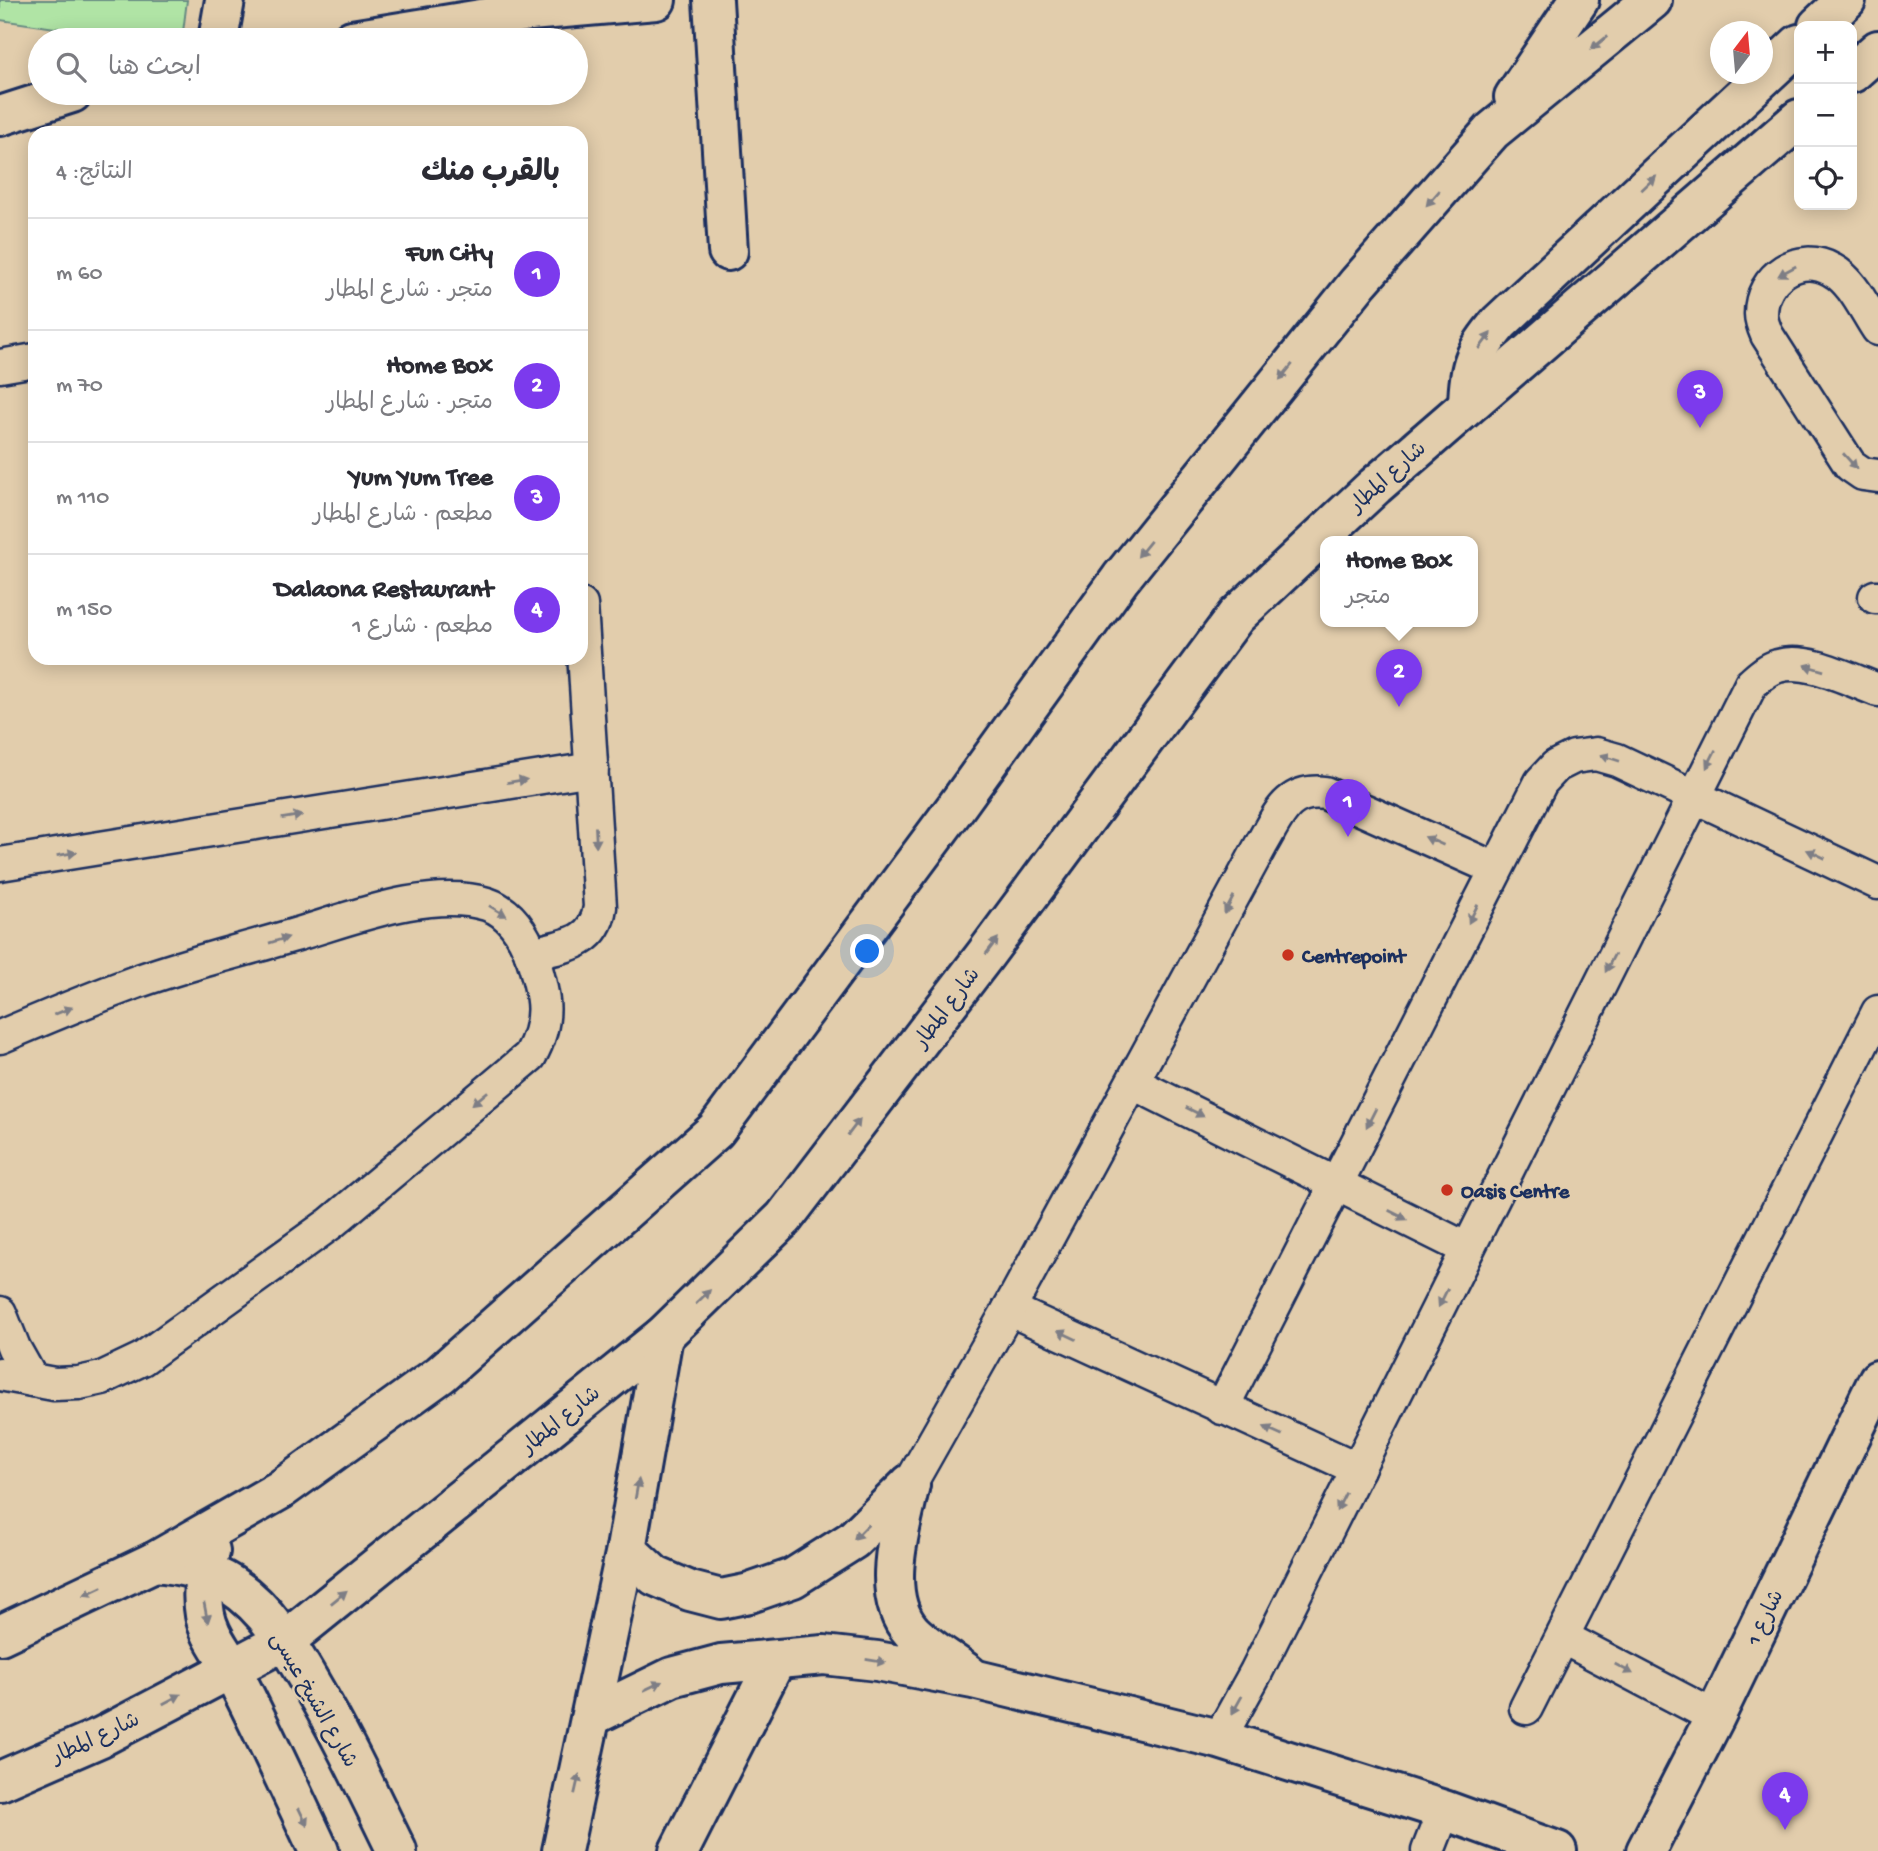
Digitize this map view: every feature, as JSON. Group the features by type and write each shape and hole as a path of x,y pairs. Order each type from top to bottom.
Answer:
{"main road":[{"path":"220,28 225,0"},
{"path":"413,28 530,5 656,0"},
{"path":"713,0 729,251"},
{"path":"0,1635 154,1562 280,1490 441,1374 716,1129 1121,578 1358,282 1492,131 1578,0"},
{"path":"1492,131 1652,0"},
{"path":"1823,21 1846,0"},
{"path":"1468,405 1469,380 1474,358 1485,339 1500,322 1794,49"},
{"path":"1857,69 1878,50"},
{"path":"1857,93 1878,85"},
{"path":"0,116 34,105"},
{"name":"شارع المطار","path":"1322,536 1375,486 1794,123"},
{"name":"شارع المطار","path":"0,1781 101,1737 286,1640 663,1336 784,1218 985,956 1236,616 1320,537"},
{"path":"562,1851 626,1549 663,1336"},
{"name":"شارع 1","path":"1646,1851 1874,1407"},
{"path":"626,1549 655,1576 690,1591 720,1599 750,1593 793,1578 853,1541 910,1484"},
{"path":"910,1484 893,1579 900,1611 911,1631 973,1678"},
{"path":"223,1524 211,1547 204,1571 202,1592 211,1636 232,1668 319,1851"},
{"name":"شارع الشيخ عيسى","path":"154,1562 180,1564 204,1571 231,1585 254,1604 286,1640 337,1727 397,1851"},
{"path":"592,1716 672,1677 720,1664 824,1655 877,1661 973,1678 1219,1739 1444,1810 1558,1851"},
{"path":"679,1851 776,1660"}],"lane":[{"path":"1878,329 1847,282 1834,270 1817,264 1799,264 1782,271 1770,283 1762,300 1761,317 1766,335 1850,465 1863,474 1878,476"},
{"path":"0,366 28,361"},
{"path":"531,954 584,938 598,919 600,907 585,665"},
{"path":"1219,1739 1256,1672 1358,1469 1742,698 1751,684 1777,666 1808,665 1878,690"},
{"path":"1222,1408 1338,1185 1541,782 1556,766 1574,757 1596,754 1617,760 1878,883"},
{"path":"0,864 592,769"},
{"path":"910,1484 1009,1309 1261,845 1291,799 1303,793 1325,793 1496,869"},
{"path":"0,1037 130,984 402,904 458,899 487,904 504,912 517,928 531,954 541,984 544,1021 530,1056 331,1223 142,1359 102,1378 79,1382 54,1384 0,1374"},
{"path":"1527,1708 1878,1012"},
{"path":"1133,1083 1467,1249"},
{"path":"1009,1309 1358,1469"},
{"path":"0,1313 14,1348 32,1380"},
{"path":"1563,1638 1715,1717"},
{"path":"1428,1851 1444,1810"}],"green space":[{"path":"0,0 187,0 184,28 55,28 0,20"}],"place":[{"name":"Yum Yum Tree","path":"1700,428"},
{"name":"Home Box","path":"1399,707"},
{"name":"Fun City","path":"1348,837"},
{"name":"Centrepoint","path":"1288,955"},
{"name":"Oasis Centre","path":"1447,1190"},
{"name":"Dalaona Restaurant","path":"1785,1830"}]}
